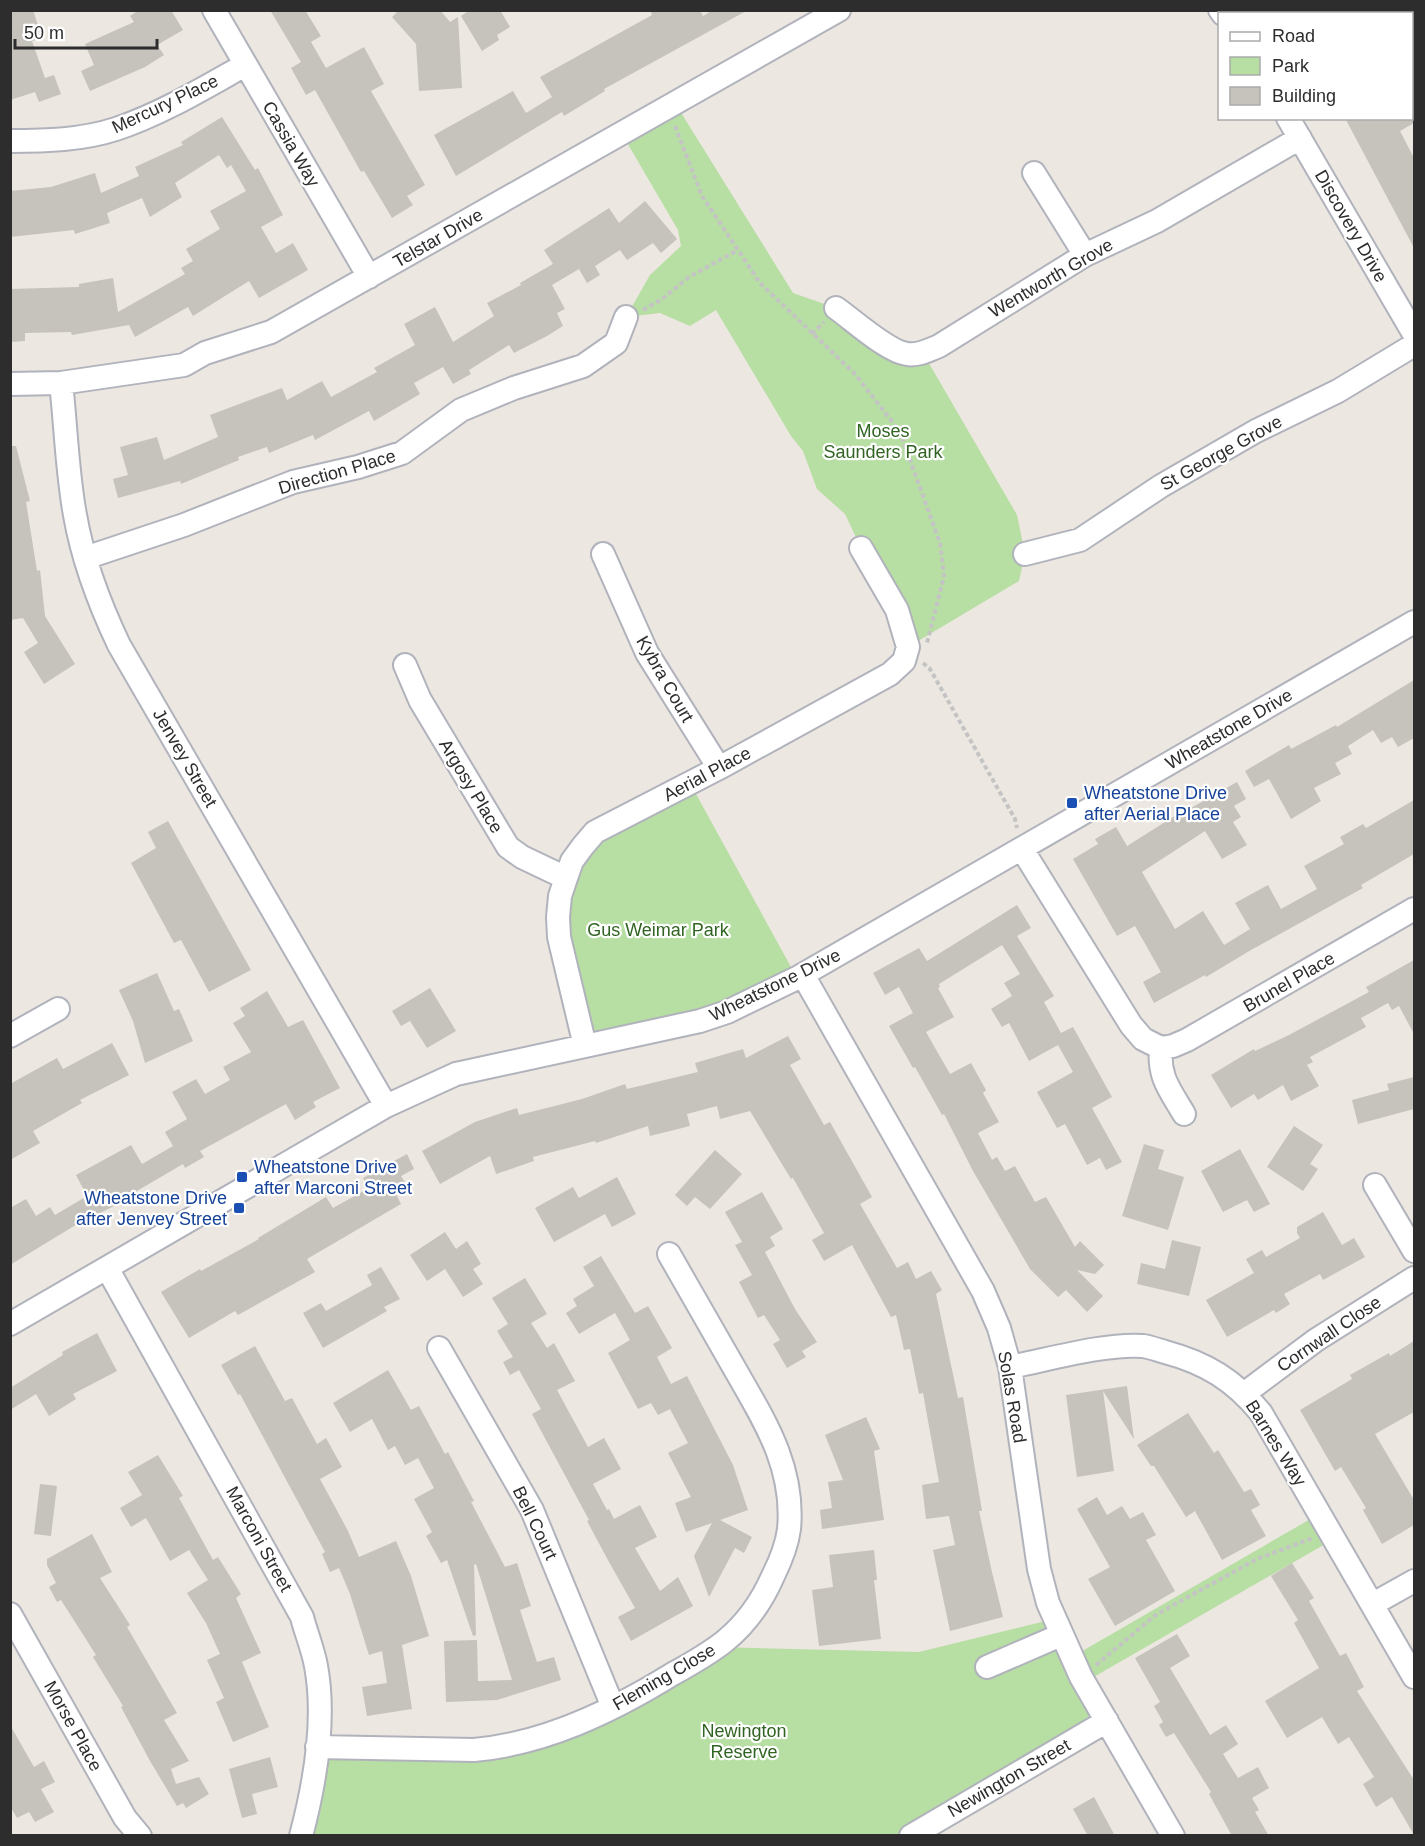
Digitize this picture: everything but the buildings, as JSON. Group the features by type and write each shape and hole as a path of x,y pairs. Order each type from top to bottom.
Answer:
{"street":[{"name":"Cassia Way","path":"214,10 369,277"},
{"name":"Telstar Drive","path":"10,384 61,383 184,365 205,353 271,332 839,10"},
{"name":"Mercury Place","path":"10,141 46,141 116,129 150,115 245,65"},
{"name":"Discovery Drive","path":"1289,120 1414,334"},
{"name":"Wentworth Grove","path":"836,308 894,351 908,355 923,353 939,346 1085,255 1157,220 1299,138"},
{"path":"1034,173 1085,255"},
{"name":"Direction Place","path":"85,558 184,525 293,482 358,467 402,453 461,410 514,388 583,366 616,343 626,317"},
{"name":"St George Grove","path":"1025,554 1080,540 1170,481 1256,431 1338,391 1414,345"},
{"name":"Jenvey Street","path":"61,383 75,514 92,586 119,645 386,1106"},
{"path":"861,548 897,610 915,654"},
{"name":"Kybra Court","path":"603,554 647,653 719,768"},
{"name":"Wheatstone Drive","path":"10,1324 386,1106 456,1074 700,1021 727,1012 803,975 1414,622"},
{"name":"Aerial Place","path":"585,1046 559,937 558,917 560,896 572,861 595,832 719,768 890,674 915,654"},
{"name":"Argosy Place","path":"405,665 420,700 508,847 522,857 566,878"},
{"path":"1022,849 1131,1025 1143,1039 1161,1048 1159,1065 1166,1085 1184,1114"},
{"name":"Brunel Place","path":"1161,1048 1187,1040 1414,909"},
{"name":"Solas Road","path":"803,975 983,1291 999,1328 1010,1367 1039,1569 1048,1603 1081,1677 1173,1836"},
{"path":"10,1036 58,1009"},
{"path":"1375,1185 1414,1251"},
{"name":"Fleming Close","path":"317,1747 474,1750 499,1748 530,1741 569,1728 652,1687 725,1641 748,1618 765,1594 780,1560 789,1530 789,1500 784,1471 773,1436 669,1254"},
{"name":"Marconi Street","path":"107,1268 302,1617 316,1666 319,1707 315,1777 302,1836"},
{"name":"Cornwall Close","path":"1245,1393 1316,1340 1414,1278"},
{"name":"Barnes Way","path":"1010,1367 1109,1348 1143,1346 1208,1366 1245,1393 1261,1413 1414,1677"},
{"name":"Bell Court","path":"439,1348 532,1510 613,1707"},
{"path":"1373,1604 1414,1581"},
{"name":"Morse Place","path":"10,1614 125,1818 140,1836"},
{"path":"987,1667 1061,1635"},
{"name":"Newington Street","path":"911,1836 1107,1721"}],"path":[{"path":"665,109 677,129 682,148 702,196 760,283 855,374 900,432 940,543 944,576 932,631 915,654 930,669 1015,819 1022,849"},
{"path":"626,317 662,299 688,277 738,250"},
{"path":"1081,1677 1157,1614 1257,1559 1329,1532"}],"green space":[{"name":"Moses Saunders Park","path":"675,103 793,293 836,308 923,353 1017,515 1025,554 1019,581 908,647 845,514 817,489 803,451 791,436 716,310 690,326 660,313 626,317 650,275 681,246 678,230 622,134"},
{"name":"Gus Weimar Park","path":"690,783 797,978 727,1012 585,1046 559,937 583,846"},
{"name":"Newington Reserve","path":"1319,1514 1334,1539 1085,1682 1107,1721 911,1835 301,1836 317,1747 530,1741 716,1647 919,1652 1054,1619 1072,1657"}],"place":[{"name":"Wheatstone Drive after Aerial Place","path":"1072,803"},
{"name":"Wheatstone Drive after Marconi Street","path":"242,1177"},
{"name":"Wheatstone Drive after Jenvey Street","path":"239,1208"}]}
